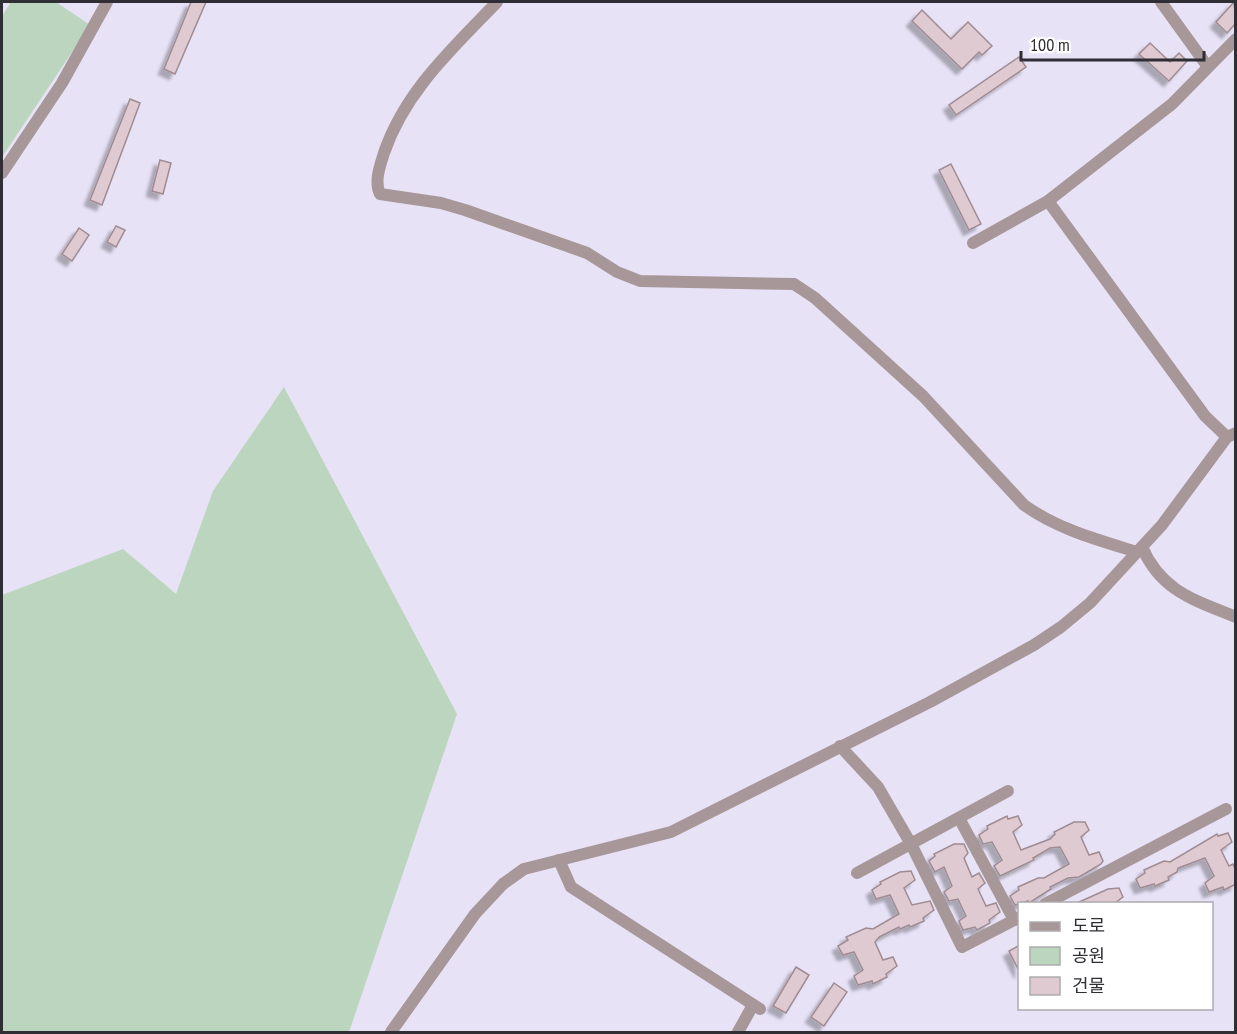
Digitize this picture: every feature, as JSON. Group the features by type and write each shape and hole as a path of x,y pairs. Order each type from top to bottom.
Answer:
{"street":[{"path":"2,173 62,83 107,2"},
{"path":"496,2 432,70 409,101 389,138 382,159 377,179 380,194 441,203 465,210 587,253 617,272 640,281 783,282 803,288 923,396 1024,505 1039,516 1075,532 1140,550 1161,580 1177,590 1236,617"},
{"path":"1161,2 1208,67"},
{"path":"973,243 1048,201 1172,104 1236,39"},
{"path":"391,1032 475,914 503,884 524,869 671,832 930,702 1051,635 1076,617 1140,550 1197,480 1231,435 1205,416 1048,201"},
{"path":"840,746 878,788 911,844 962,947 1017,918 959,818"},
{"path":"857,873 1008,791"},
{"path":"1047,902 1226,809"},
{"path":"559,860 571,887 757,1007 738,1032"}],"green space":[{"path":"11,2 56,2 90,25 2,157 2,16"},
{"path":"284,387 457,714 349,1032 2,1032 2,595 123,549 176,594 213,491"}],"building":[{"path":"191,2 206,2 175,74 164,69"},
{"path":"1234,2 1236,23 1227,33 1216,22"},
{"path":"922,10 951,39 968,22 992,46 982,55 979,52 962,69 912,21"},
{"path":"1150,43 1170,62 1179,53 1187,61 1169,81 1139,54"},
{"path":"1019,57 1026,67 956,115 949,105"},
{"path":"130,99 140,103 102,205 90,200"},
{"path":"160,160 171,163 163,194 152,191"},
{"path":"951,164 981,224 969,230 939,170"},
{"path":"116,226 125,230 116,247 107,242"},
{"path":"79,228 89,235 72,261 62,254"},
{"path":"1007,816 1008,819 1018,816 1022,825 1013,832 1021,850 1050,839 1055,834 1054,832 1074,822 1085,822 1089,830 1081,837 1089,855 1099,852 1103,861 1079,877 1068,878 1050,887 1051,889 1031,902 1018,902 1015,905 1010,896 1019,890 1018,887 1038,878 1044,878 1069,864 1060,847 1050,848 1033,858 1034,860 1000,876 994,866 1002,860 992,842 983,844 979,835 988,829 987,826"},
{"path":"1228,833 1232,842 1221,850 1229,866 1233,864 1236,871 1236,884 1224,890 1223,887 1209,892 1205,883 1214,876 1205,858 1178,868 1177,872 1168,877 1169,880 1155,886 1154,884 1140,888 1136,879 1145,873 1144,870 1164,861 1170,862 1217,834 1218,836"},
{"path":"954,844 964,844 968,853 964,858 972,877 979,873 985,883 978,889 986,906 996,903 1000,912 989,920 990,923 977,930 975,927 963,930 959,921 966,916 958,899 949,901 944,892 952,886 944,867 935,872 929,861 935,856 934,854"},
{"path":"911,871 915,880 904,888 912,905 930,901 934,910 923,918 924,921 910,927 909,925 900,929 899,927 879,937 875,942 883,960 893,957 897,966 886,974 887,977 873,984 872,981 858,985 854,976 863,970 854,952 843,955 838,946 848,940 846,937 866,928 873,929 899,914 890,895 876,899 872,890 881,884 880,882 900,872"},
{"path":"1119,888 1123,897 1116,902 1079,902 1108,889"},
{"path":"1018,946 1018,969 1009,951"},
{"path":"796,967 809,975 786,1013 773,1006"},
{"path":"834,983 847,992 824,1026 811,1017"}]}
